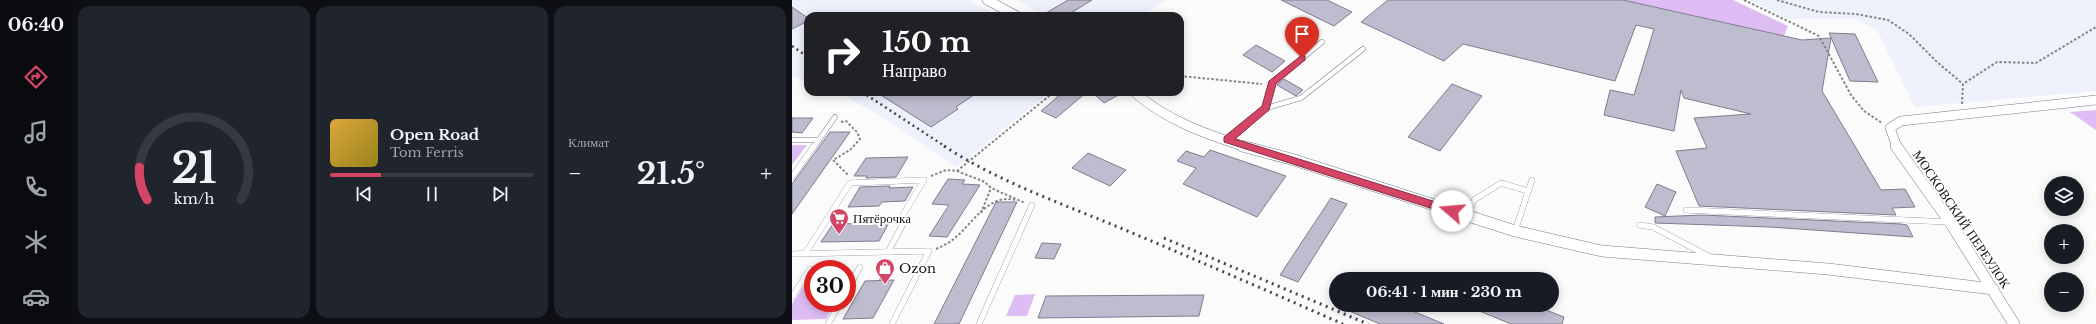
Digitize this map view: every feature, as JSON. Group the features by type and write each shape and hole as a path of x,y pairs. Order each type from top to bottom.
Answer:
{"street":[{"path":"987,0 1010,12"},
{"path":"1137,96 1175,122 1258,151 1294,156 1515,231 1602,251 1828,269 1993,289"},
{"path":"1890,128 1901,121 2096,100"},
{"name":"МОСКОВСКИЙ ПЕРЕУЛОК","path":"1890,128 1894,143 1950,222 2014,324"}],"lane":[{"path":"1266,108 1272,83 1322,42"},
{"path":"1227,140 1266,108 1301,98 1363,49"},
{"path":"792,177 835,117"},
{"path":"792,140 819,140"},
{"path":"805,254 850,183 924,180"},
{"path":"888,252 904,222 903,215 924,180"},
{"path":"1515,231 1532,180"},
{"path":"1466,215 1474,200 1501,182 1528,191"},
{"path":"979,324 1032,205"},
{"path":"1686,210 1950,222"},
{"path":"1639,225 1653,226 1716,261"},
{"path":"792,254 929,251 892,324"},
{"path":"856,274 860,267"},
{"path":"792,297 804,278"},
{"path":"828,324 835,312"}],"path":[{"path":"1744,0 1818,36 1851,95 1864,111 1890,128"},
{"path":"1778,0 1819,12 1856,14 1888,20 1909,34 1937,62 1963,84"},
{"path":"1968,113 1960,103 1963,84 1997,62 2036,63 2096,27"},
{"path":"1184,76 1262,84"},
{"path":"957,171 1049,96"},
{"path":"826,130 846,121 858,132 860,139 850,150 833,160 848,175 850,183"},
{"path":"924,180 933,174 946,170 957,171 985,182 991,188 1032,205"},
{"path":"980,214 991,188"},
{"path":"929,251 944,247 955,239 993,202 1003,198 1019,200"},
{"path":"880,280 896,251"}],"shaded area":[{"path":"792,0 969,0 992,12 804,12 804,80 792,77"},
{"path":"1016,0 1166,0 1148,12 1038,12"},
{"path":"1623,0 1733,0 1788,26 1784,36"},
{"path":"1750,0 2096,0 2096,91 1915,107 1877,30 1857,19 1789,19"},
{"path":"845,96 1045,96 957,167 887,120"},
{"path":"2096,110 2096,130 2070,112"},
{"path":"792,145 807,145 792,165"},
{"path":"804,285 804,312 830,312 826,319 792,320 792,304"},
{"path":"1035,294 1027,316 1006,316 1015,295"}],"building":[{"path":"1068,0 1092,0 1072,12 1048,12"},
{"path":"1281,0 1327,0 1352,12 1334,26"},
{"path":"1388,0 1623,0 1802,40 1831,38 1822,91 1881,190 1905,189 1915,207 1892,208 1896,215 1699,206 1676,151 1707,148 1694,118 1751,114 1684,98 1681,90 1674,131 1604,115 1610,90 1634,95 1654,29 1636,25 1615,81 1463,44 1444,61 1361,22"},
{"path":"792,7 804,15 804,23 792,29"},
{"path":"1829,33 1855,34 1878,82 1850,81"},
{"path":"1256,45 1285,61 1272,72 1243,55"},
{"path":"1284,79 1303,90 1296,96 1277,85"},
{"path":"1452,84 1482,96 1440,151 1408,137"},
{"path":"882,96 972,96 956,107 958,109 931,127"},
{"path":"1058,96 1082,96 1056,118 1041,111"},
{"path":"1096,96 1117,96 1104,103"},
{"path":"792,118 813,118 802,133 792,132"},
{"path":"830,132 850,132 792,214 792,184"},
{"path":"1210,150 1286,176 1257,217 1183,184 1196,168 1177,161 1186,151 1204,157"},
{"path":"1088,153 1126,170 1110,186 1072,168"},
{"path":"908,157 896,177 866,178 867,176 854,176 866,158"},
{"path":"948,179 965,180 962,184 980,185 947,237 929,236 949,205 932,204"},
{"path":"1657,184 1676,192 1665,216 1645,207"},
{"path":"890,186 889,188 913,187 905,201 882,202 879,206 848,207 860,187"},
{"path":"1331,198 1347,204 1298,282 1280,275"},
{"path":"996,202 1017,202 959,324 934,324"},
{"path":"1702,215 1901,224 1907,225 1913,237 1770,227 1655,223 1655,217"},
{"path":"889,223 879,241 821,242 833,224"},
{"path":"1042,243 1061,244 1054,259 1035,258"},
{"path":"894,280 873,318 843,319 847,312 856,312 856,297 865,281"},
{"path":"1204,295 1199,316 1038,318 1046,296"},
{"path":"1352,312 1415,312 1444,324 1380,324"},
{"path":"1482,312 1551,312 1564,317 1562,324 1511,324"}],"railway":[{"path":"792,46 804,54"},
{"path":"868,96 946,147"},
{"path":"944,146 987,171 1032,192 1151,241 1343,324"},
{"path":"1164,238 1368,324"}],"place":[{"name":"Пятёрочка","path":"839,235"},
{"name":"Ozon","path":"885,285"}],"route":[{"path":"1302,58 1272,83 1266,108 1227,140 1258,151 1292,159 1452,211"}]}
